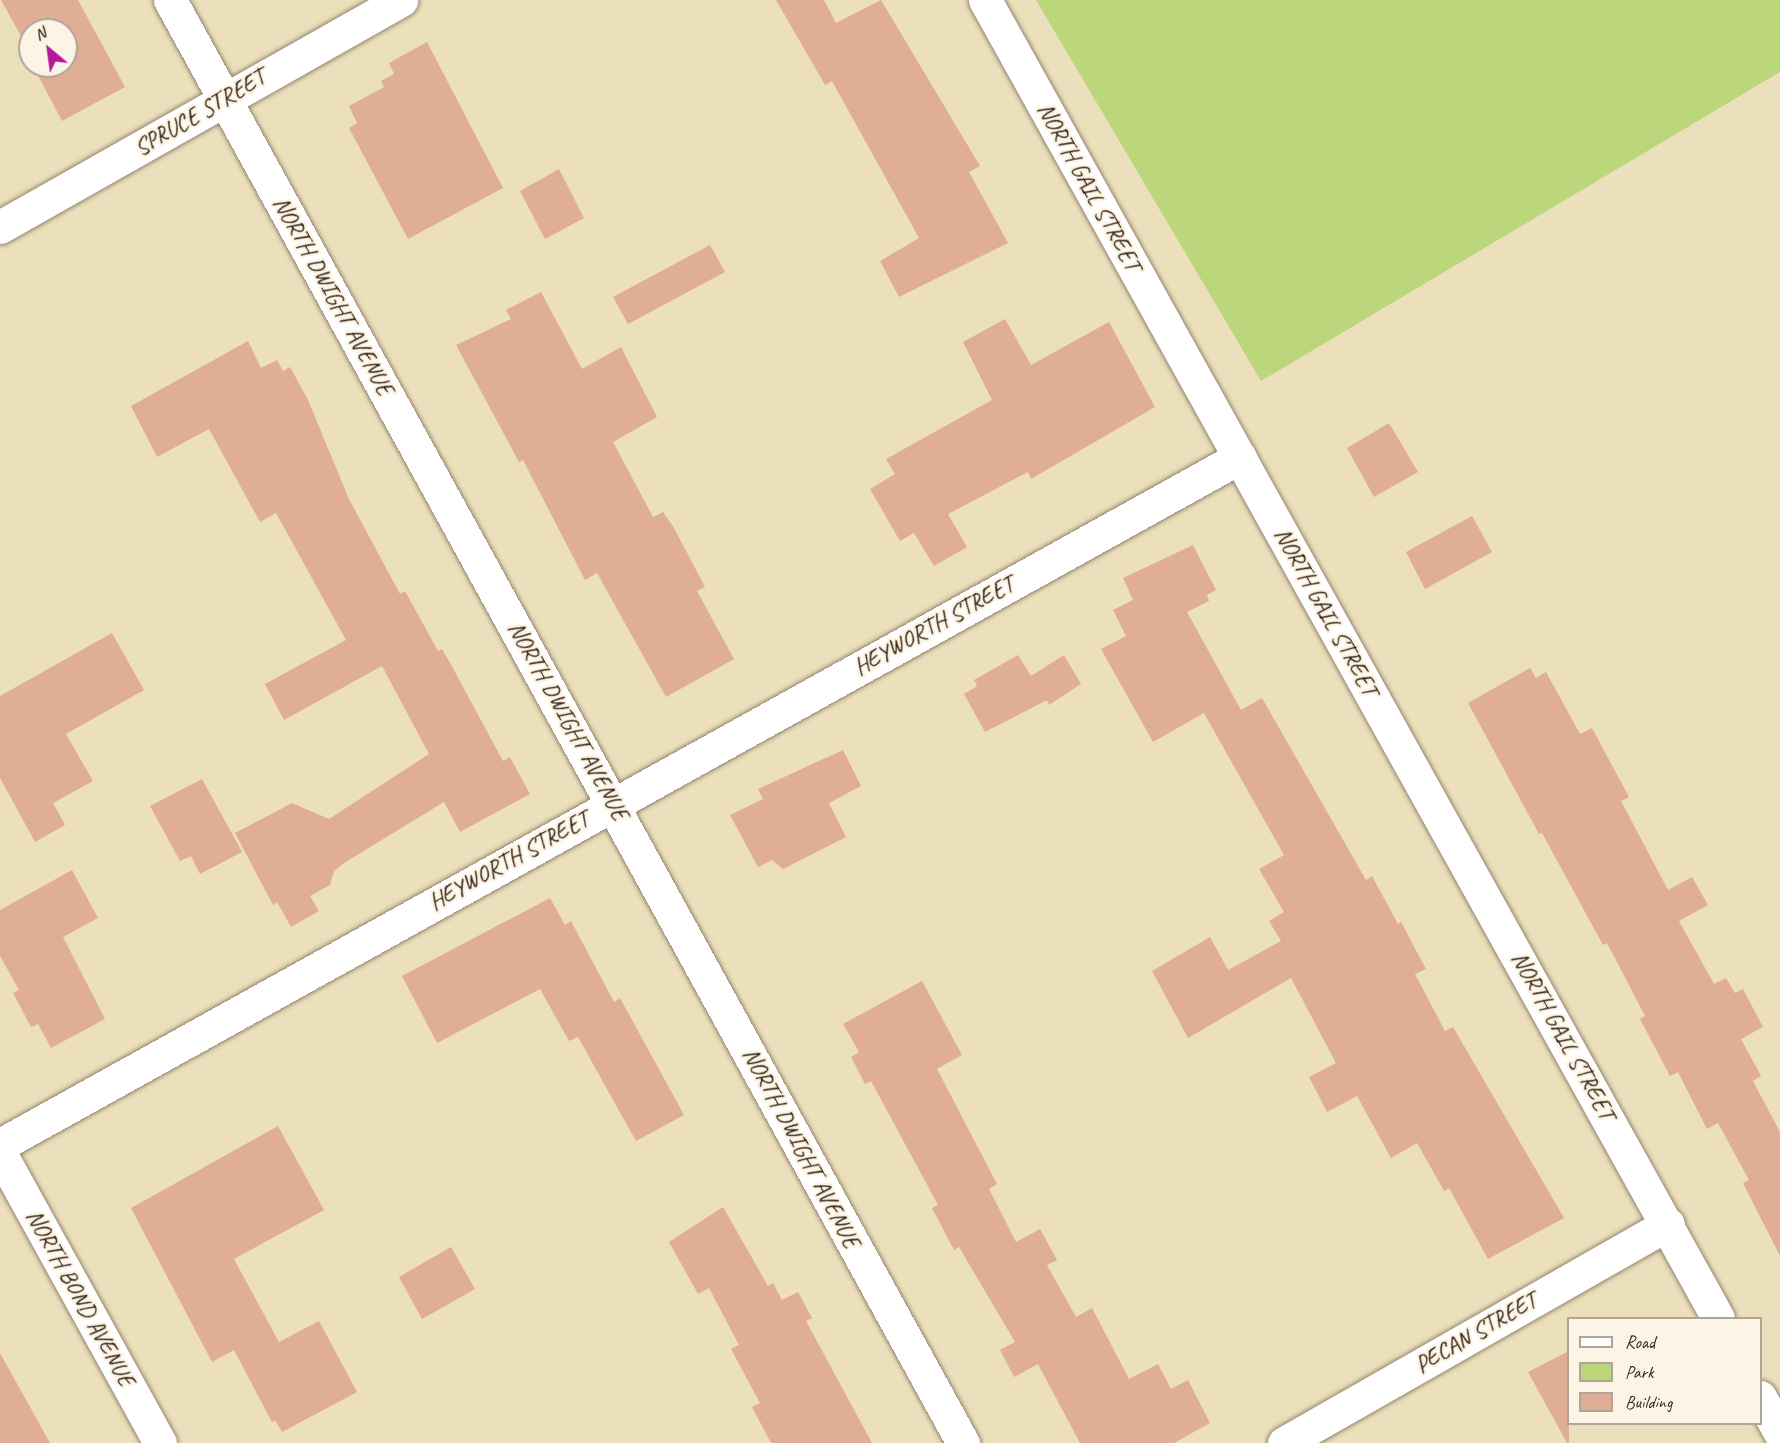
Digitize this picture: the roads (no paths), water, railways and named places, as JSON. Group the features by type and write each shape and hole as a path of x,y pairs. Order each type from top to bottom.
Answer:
{"street":[{"name":"NORTH DWIGHT AVENUE","path":"170,0 614,803 963,1443"},
{"name":"SPRUCE STREET","path":"0,227 401,0"},
{"name":"NORTH GAIL STREET","path":"985,0 1668,1224 1717,1317"},
{"name":"HEYWORTH STREET","path":"0,1145 1240,457"},
{"name":"NORTH BOND AVENUE","path":"0,1153 160,1443"},
{"name":"PECAN STREET","path":"1284,1443 1668,1224"},
{"path":"1762,1399 1780,1433"}]}
